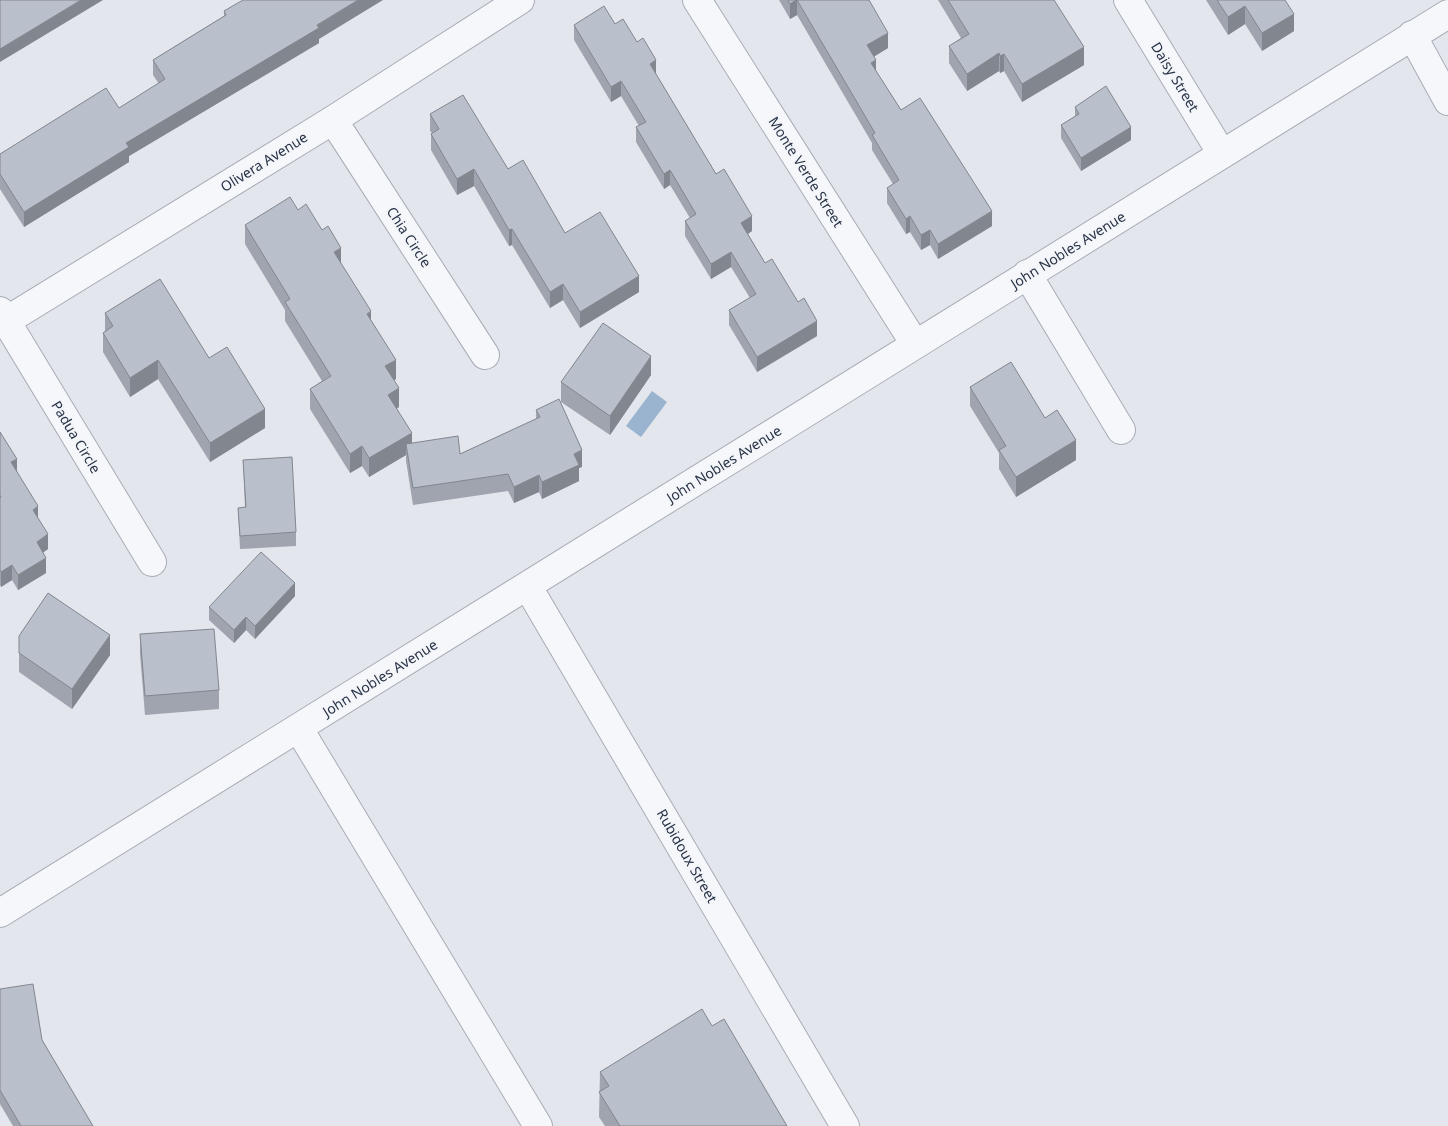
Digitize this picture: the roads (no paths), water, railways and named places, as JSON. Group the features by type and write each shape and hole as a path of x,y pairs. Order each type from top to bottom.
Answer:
{"street":[{"name":"Olivera Avenue","path":"3,316 333,120 520,0"},
{"name":"Monte Verde Street","path":"696,0 915,344"},
{"name":"Daisy Street","path":"1128,0 1222,154"},
{"name":"John Nobles Avenue","path":"0,913 528,587 1027,274 1448,14"},
{"path":"1412,35 1448,101"},
{"name":"Chia Circle","path":"333,120 485,355"},
{"path":"1027,274 1121,430"},
{"name":"Padua Circle","path":"3,316 152,562"},
{"name":"Rubidoux Street","path":"528,587 845,1126"},
{"path":"299,729 538,1126"}],"water":[{"path":"652,391 667,402 641,437 626,426"}]}
